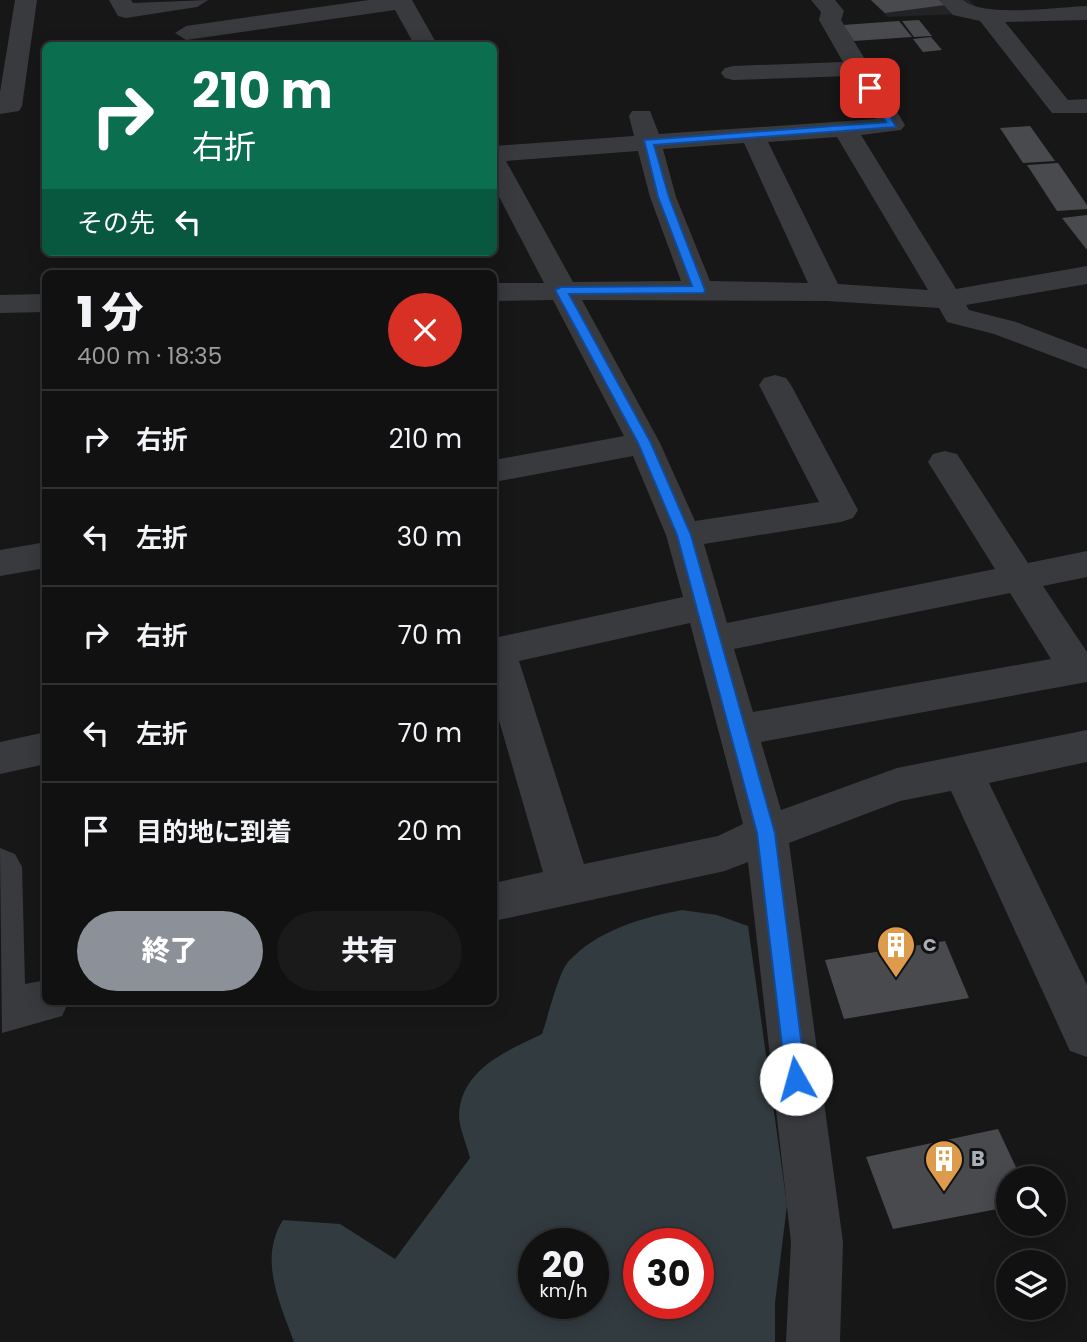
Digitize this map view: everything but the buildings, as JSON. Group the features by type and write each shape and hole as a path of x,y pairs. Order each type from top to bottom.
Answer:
{"street":[{"path":"0,1 10,0"},
{"path":"0,107 10,106 26,0"},
{"path":"120,0 125,11 197,0"},
{"path":"497,165 644,129 752,134 892,125 830,20 833,11 822,0"},
{"path":"950,0 961,9 988,16 1030,7 1087,13"},
{"path":"186,33 401,1 425,42"},
{"path":"988,16 1061,108 1087,106"},
{"path":"733,73 859,69"},
{"path":"844,128 957,316 1005,328 1087,360"},
{"path":"644,129 663,197 699,290"},
{"path":"752,134 827,292"},
{"path":"497,174 506,216 561,290 644,443 684,535 766,833 817,1242 813,1342"},
{"path":"497,292 827,292 946,300 1076,278 1087,302"},
{"path":"0,324 0,304 42,303"},
{"path":"684,535 841,510 775,385"},
{"path":"497,470 644,443"},
{"path":"737,731 1082,668 1018,578 945,462"},
{"path":"0,564 42,556"},
{"path":"497,651 1018,578 1087,564"},
{"path":"497,657 569,885"},
{"path":"497,901 725,853 766,833 897,785 1087,746"},
{"path":"0,758 42,749"},
{"path":"963,772 1087,1035"},
{"path":"0,867 1,1011 42,1002"}],"shaded area":[{"path":"870,0 969,0 982,13 888,17"},
{"path":"682,910 717,915 748,926 787,1205 775,1303 775,1342 294,1342 278,1297 272,1265 272,1250 283,1220 340,1224 395,1259 470,1158 459,1115 468,1085 501,1055 542,1034 564,968 579,951 606,934 636,921"}],"place":[{"name":"C","path":"896,979"},
{"name":"B","path":"944,1193"}],"route":[{"path":"796,1079 766,833 684,535 644,443 561,290 699,290 663,197 648,142 892,125 870,88"}]}
